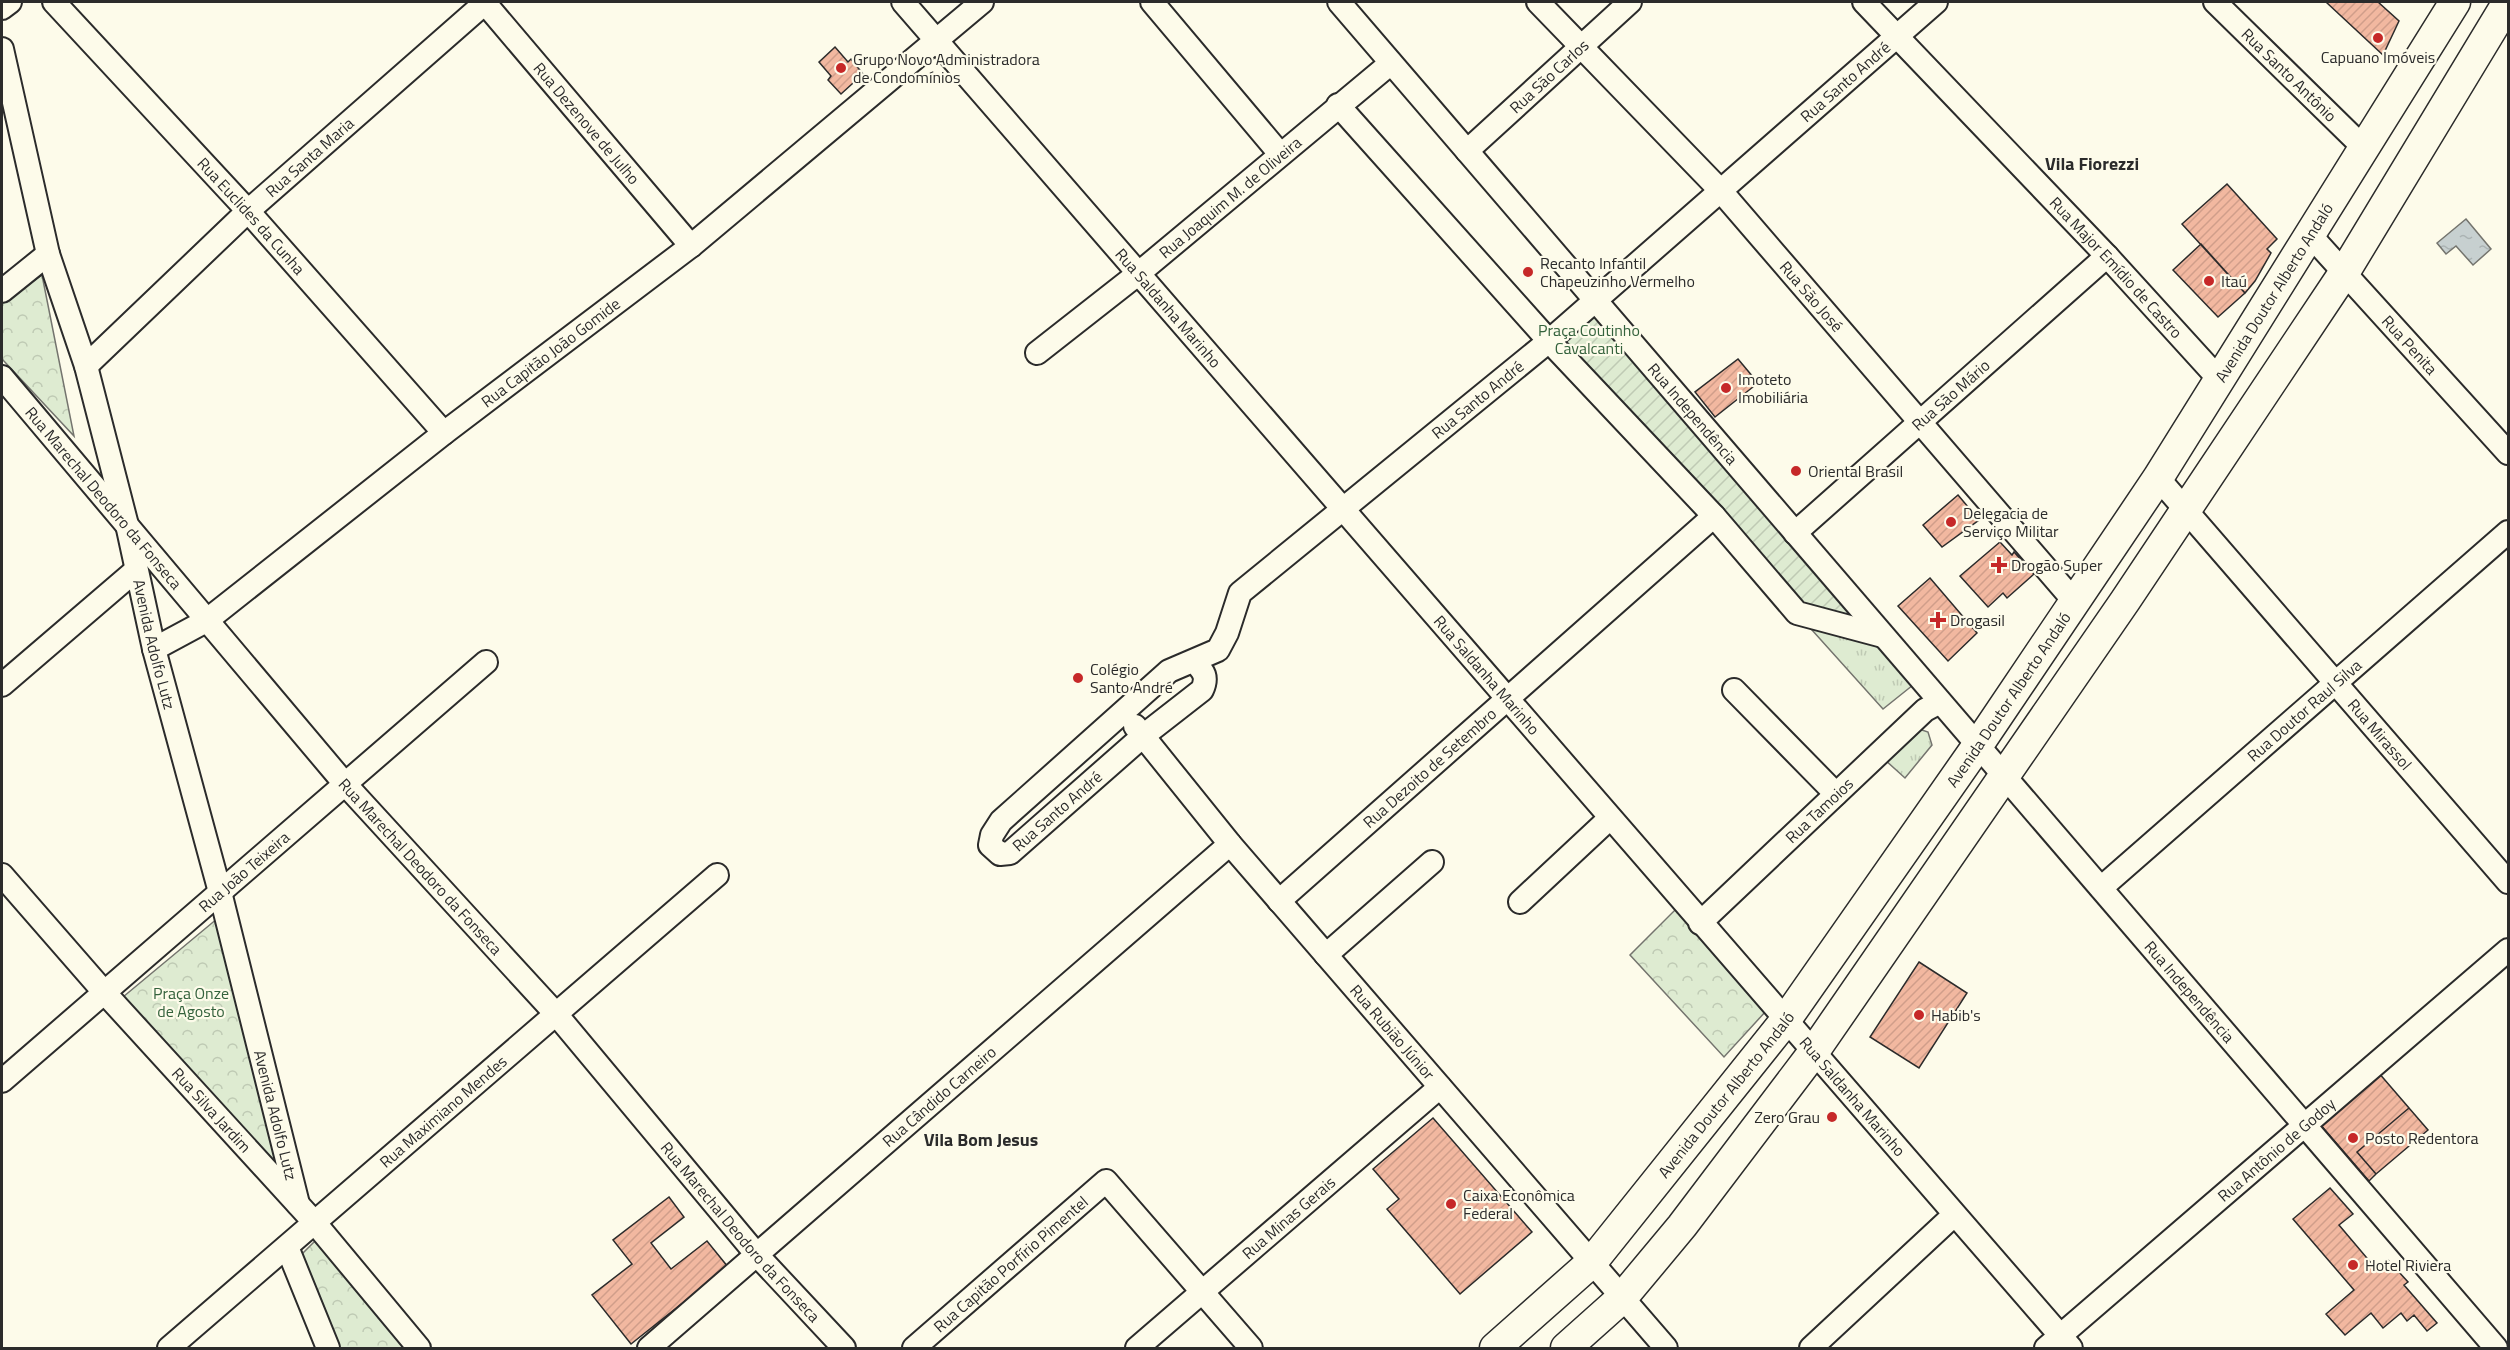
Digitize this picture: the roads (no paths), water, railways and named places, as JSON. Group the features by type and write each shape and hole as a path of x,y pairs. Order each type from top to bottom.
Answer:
{"main road":[{"name":"Avenida Doutor Alberto Andaló","path":"1496,1348 1592,1262 1785,1021 1978,745 2158,478 2218,378 2311,236 2455,2"},
{"path":"1566,1348 1622,1298 1682,1226 1813,1053 2186,510 2344,273 2508,2"}],"street":[{"path":"2,8 10,2"},
{"name":"Rua Euclides da Cunha","path":"54,2 248,211 444,433"},
{"name":"Rua Santa Maria","path":"86,366 248,211 485,2"},
{"name":"Rua Dezenove de Julho","path":"485,2 691,246"},
{"name":"Rua Saldanha Marinho","path":"903,2 1954,1215 2059,1344"},
{"name":"Rua Capitão João Gomide","path":"154,649 206,621 444,433 691,246 981,2"},
{"path":"1152,2 1280,154"},
{"name":"Rua Independência","path":"1338,2 1978,745 2002,777 2101,888 2496,1348"},
{"name":"Rua São José","path":"1538,2 1720,190 2075,602"},
{"name":"Rua São Carlos","path":"1467,151 1630,2"},
{"name":"Rua Major Emídio de Castro","path":"1864,2 2107,255 2218,378"},
{"name":"Rua Santo André","path":"1195,662 1205,674 1206,681 1202,690 1143,736 1010,853 1000,854 990,844 992,835 1002,821 1125,713 1169,671 1195,662 1218,650 1227,633 1240,593 1549,341 1936,2"},
{"name":"Rua Santo Antônio","path":"2215,2 2364,148"},
{"name":"Avenida Adolfo Lutz","path":"2,49 48,254 86,366 128,530 154,649 220,892 298,1204"},
{"name":"Rua Joaquim M. de Oliveira","path":"1037,353 1139,273 1391,63"},
{"path":"1338,105 1549,341 1714,516 1797,613 1884,636"},
{"name":"Rua Penita","path":"2311,236 2508,453"},
{"path":"2,291 48,254"},
{"name":"Rua São Mário","path":"1795,533 2107,255"},
{"name":"Rua Marechal Deodoro da Fonseca","path":"2,377 128,530 345,784 556,1014 757,1255 844,1348"},
{"name":"Rua Mirassol","path":"2158,478 2508,882"},
{"name":"Rua Dezoito de Setembro","path":"1279,901 1714,516"},
{"name":"Rua Doutor Raul Silva","path":"2101,888 2508,532"},
{"path":"2,685 136,570"},
{"name":"Rua João Teixeira","path":"2,1081 486,662"},
{"path":"1734,690 1836,794"},
{"name":"Rua Tamoios","path":"1700,923 1925,710 1940,702"},
{"name":"Rua Rubião Júnior","path":"1125,713 1230,844 1666,1348"},
{"path":"1093,741 1112,764"},
{"path":"1049,779 1066,803"},
{"path":"1520,902 1610,818"},
{"name":"Rua Cândido Carneiro","path":"649,1348 1230,844"},
{"path":"1326,955 1432,862"},
{"name":"Rua Silva Jardim","path":"2,875 104,992 315,1223 419,1348"},
{"name":"Rua Maximiano Mendes","path":"169,1348 717,875"},
{"name":"Rua Antônio de Godoy","path":"2059,1344 2303,1124 2508,950"},
{"name":"Rua Minas Gerais","path":"1137,1348 1440,1087"},
{"name":"Rua Capitão Porfírio Pimentel","path":"914,1348 1106,1181 1202,1292"},
{"path":"1811,1348 1954,1215"},
{"path":"287,1247 328,1348"},
{"path":"1202,1292 1251,1348"}],"water":[{"path":"2466,219 2491,249 2473,265 2456,246 2446,254 2437,243"}],"place":[{"name":"Capuano Imóveis","path":"2378,38"},
{"name":"Grupo Novo Administradora de Condomínios","path":"841,68"},
{"name":"Recanto Infantil Chapeuzinho Vermelho","path":"1528,272"},
{"name":"Itaú","path":"2209,281"},
{"name":"Imoteto Imobiliária","path":"1726,388"},
{"name":"Oriental Brasil","path":"1796,471"},
{"name":"Delegacia de Serviço Militar","path":"1951,522"},
{"name":"Drogão Super","path":"1999,565"},
{"name":"Drogasil","path":"1938,620"},
{"name":"Colégio Santo André","path":"1078,678"},
{"name":"Habib's","path":"1919,1015"},
{"name":"Zero Grau","path":"1832,1117"},
{"name":"Posto Redentora","path":"2353,1138"},
{"name":"Caixa Econômica Federal","path":"1451,1204"},
{"name":"Hotel Riviera","path":"2353,1265"}],"district":[{"name":"Vila Fiorezzi","path":"2092,164"},
{"name":"Vila Bom Jesus","path":"981,1140"}],"park label":[{"name":"Praça Coutinho Cavalcanti","path":"1589,339"},
{"name":"Praça Onze de Agosto","path":"191,1002"}]}
